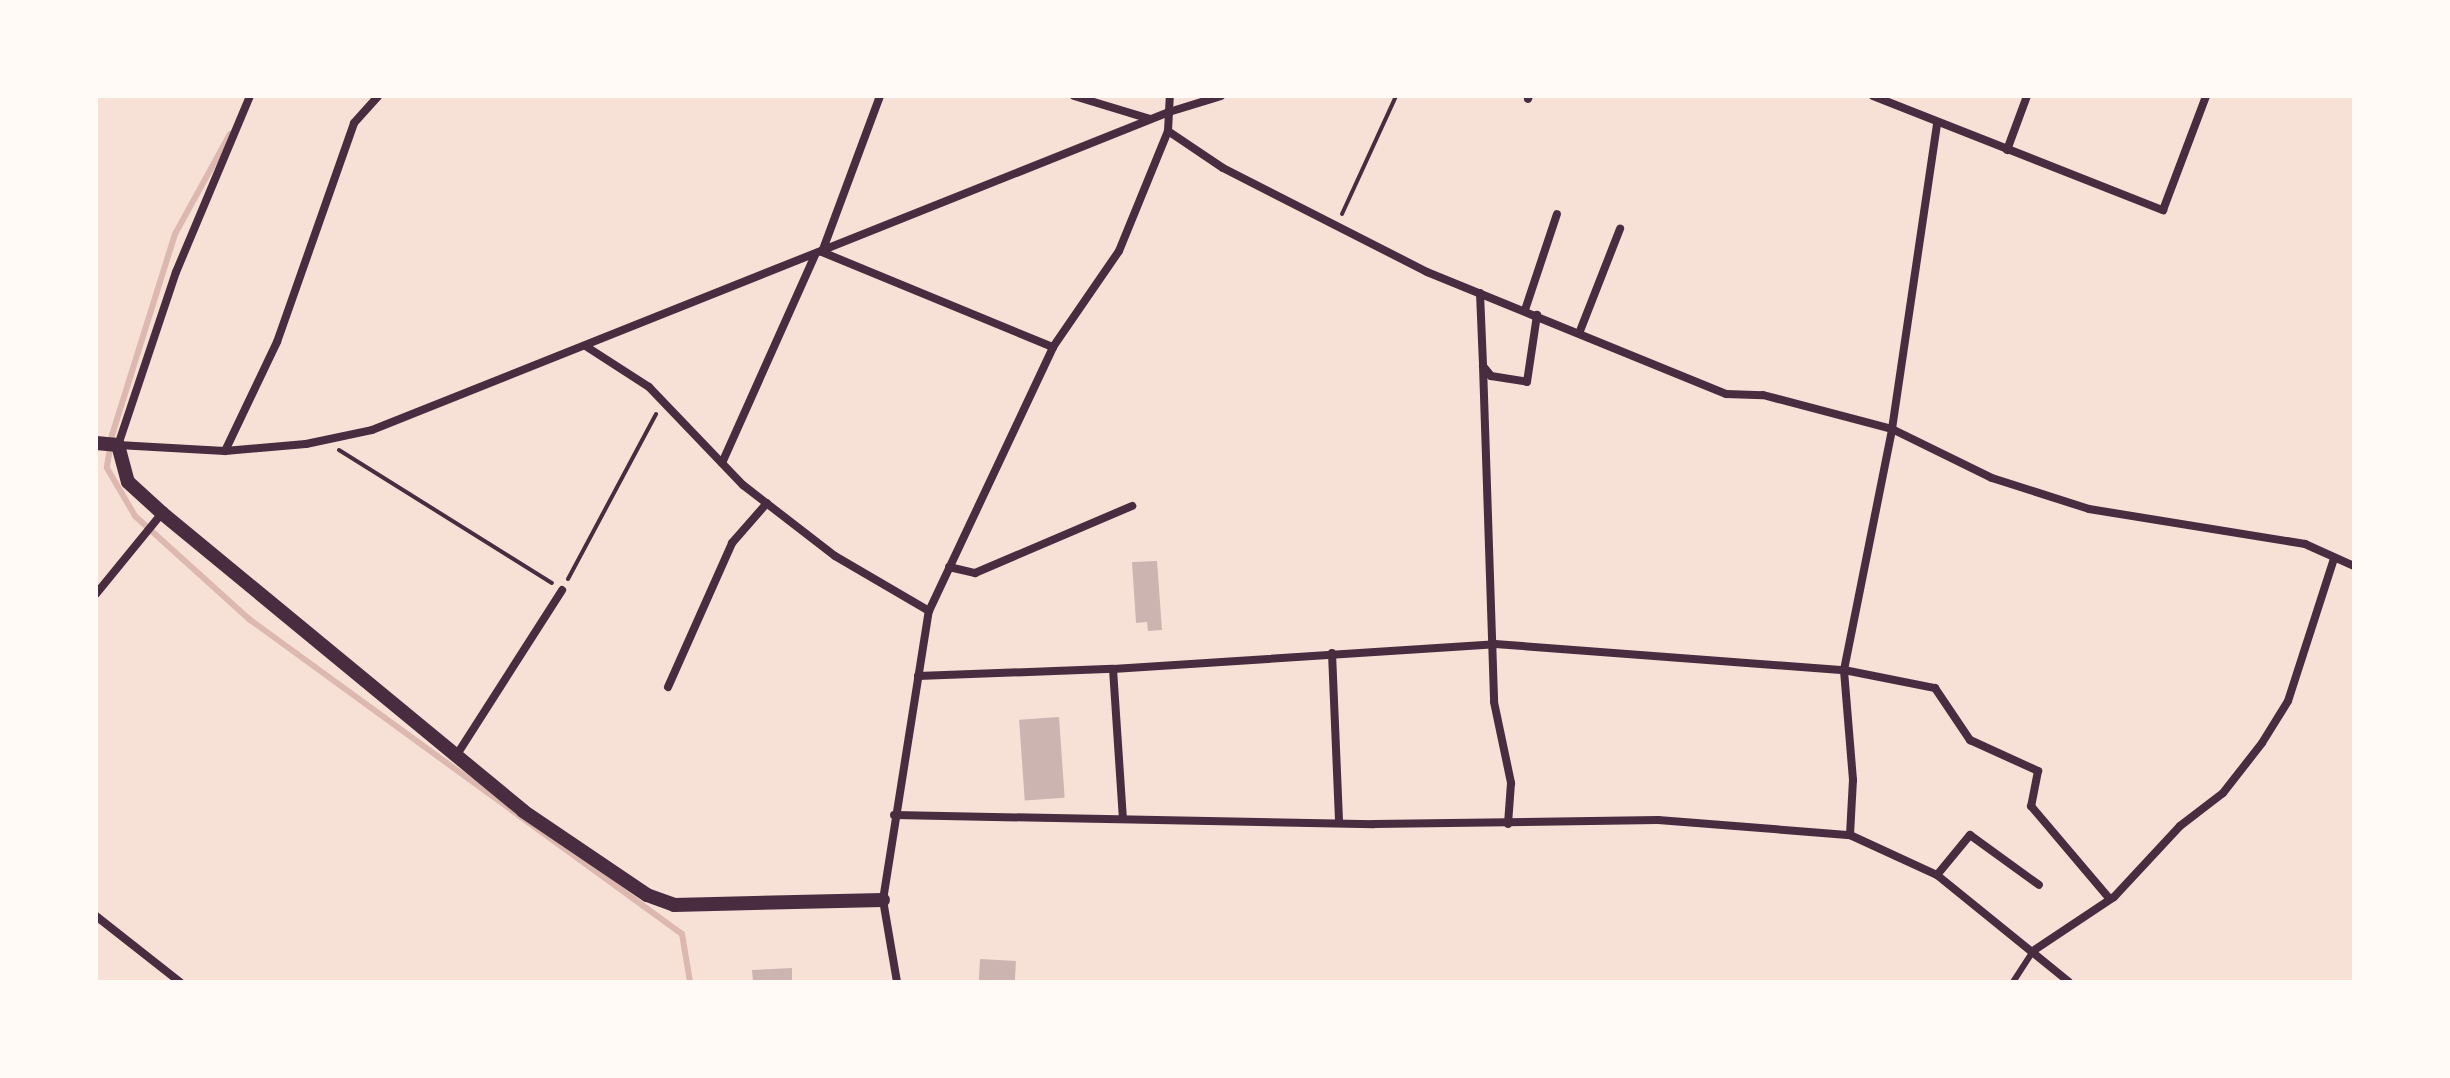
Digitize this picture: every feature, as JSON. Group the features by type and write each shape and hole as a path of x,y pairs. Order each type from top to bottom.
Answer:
{"street":[{"path":"250,96 176,272 118,445 128,482 456,756 595,863 647,895 674,905 883,900"},
{"path":"225,451 277,342 354,123 378,96"},
{"path":"722,463 818,253 880,96"},
{"path":"1074,96 1151,119"},
{"path":"897,982 883,900 894,815 929,611 1053,347 1119,251 1168,131 1170,96"},
{"path":"96,443 225,451 372,430 587,347 1151,119 1221,96"},
{"path":"1873,96 2163,210 2206,96"},
{"path":"2007,150 2027,96"},
{"path":"1850,835 1853,780 1844,670 1892,429 1937,123"},
{"path":"1168,131 1223,168 1337,226 1480,293 1580,331 1726,394 1763,395 1892,429 1992,478 2089,509 2305,544 2334,559 2352,562"},
{"path":"1525,310 1557,214"},
{"path":"1580,331 1620,229"},
{"path":"818,253 1053,347"},
{"path":"1480,293 1495,644 1494,702 1511,783 1508,824"},
{"path":"1483,366 1491,376 1527,382 1537,315"},
{"path":"587,347 663,401 722,463 835,556 929,611"},
{"path":"668,687 732,543 767,503"},
{"path":"949,567 975,573 1132,506"},
{"path":"96,594 162,513"},
{"path":"2033,951 2110,899 2180,826 2223,793 2283,712 2334,559"},
{"path":"456,756 562,590"},
{"path":"918,676 1113,669 1495,644 1844,670 1935,688 1970,740 2038,771 2031,806 2110,899"},
{"path":"1332,653 1339,823"},
{"path":"1113,669 1123,819"},
{"path":"894,815 1339,823 1508,824 1658,820 1850,835 1937,875 2069,982"},
{"path":"1937,875 1970,835 2039,885"},
{"path":"96,916 180,982"}],"lane":[{"path":"2013,982 2033,951"}],"path":[{"path":"1337,226 1396,96"},
{"path":"325,439 562,590 663,401"}],"building":[{"path":"1157,561 1162,630 1148,631 1147,622 1136,623 1132,562"},
{"path":"1059,717 1065,798 1025,801 1019,720"},
{"path":"980,959 1016,961 1015,982 979,982"},
{"path":"792,968 792,982 753,982 752,970"}],"waterway":[{"path":"230,134 175,234 112,435 107,468 135,516 249,619 682,934 690,982"}]}
